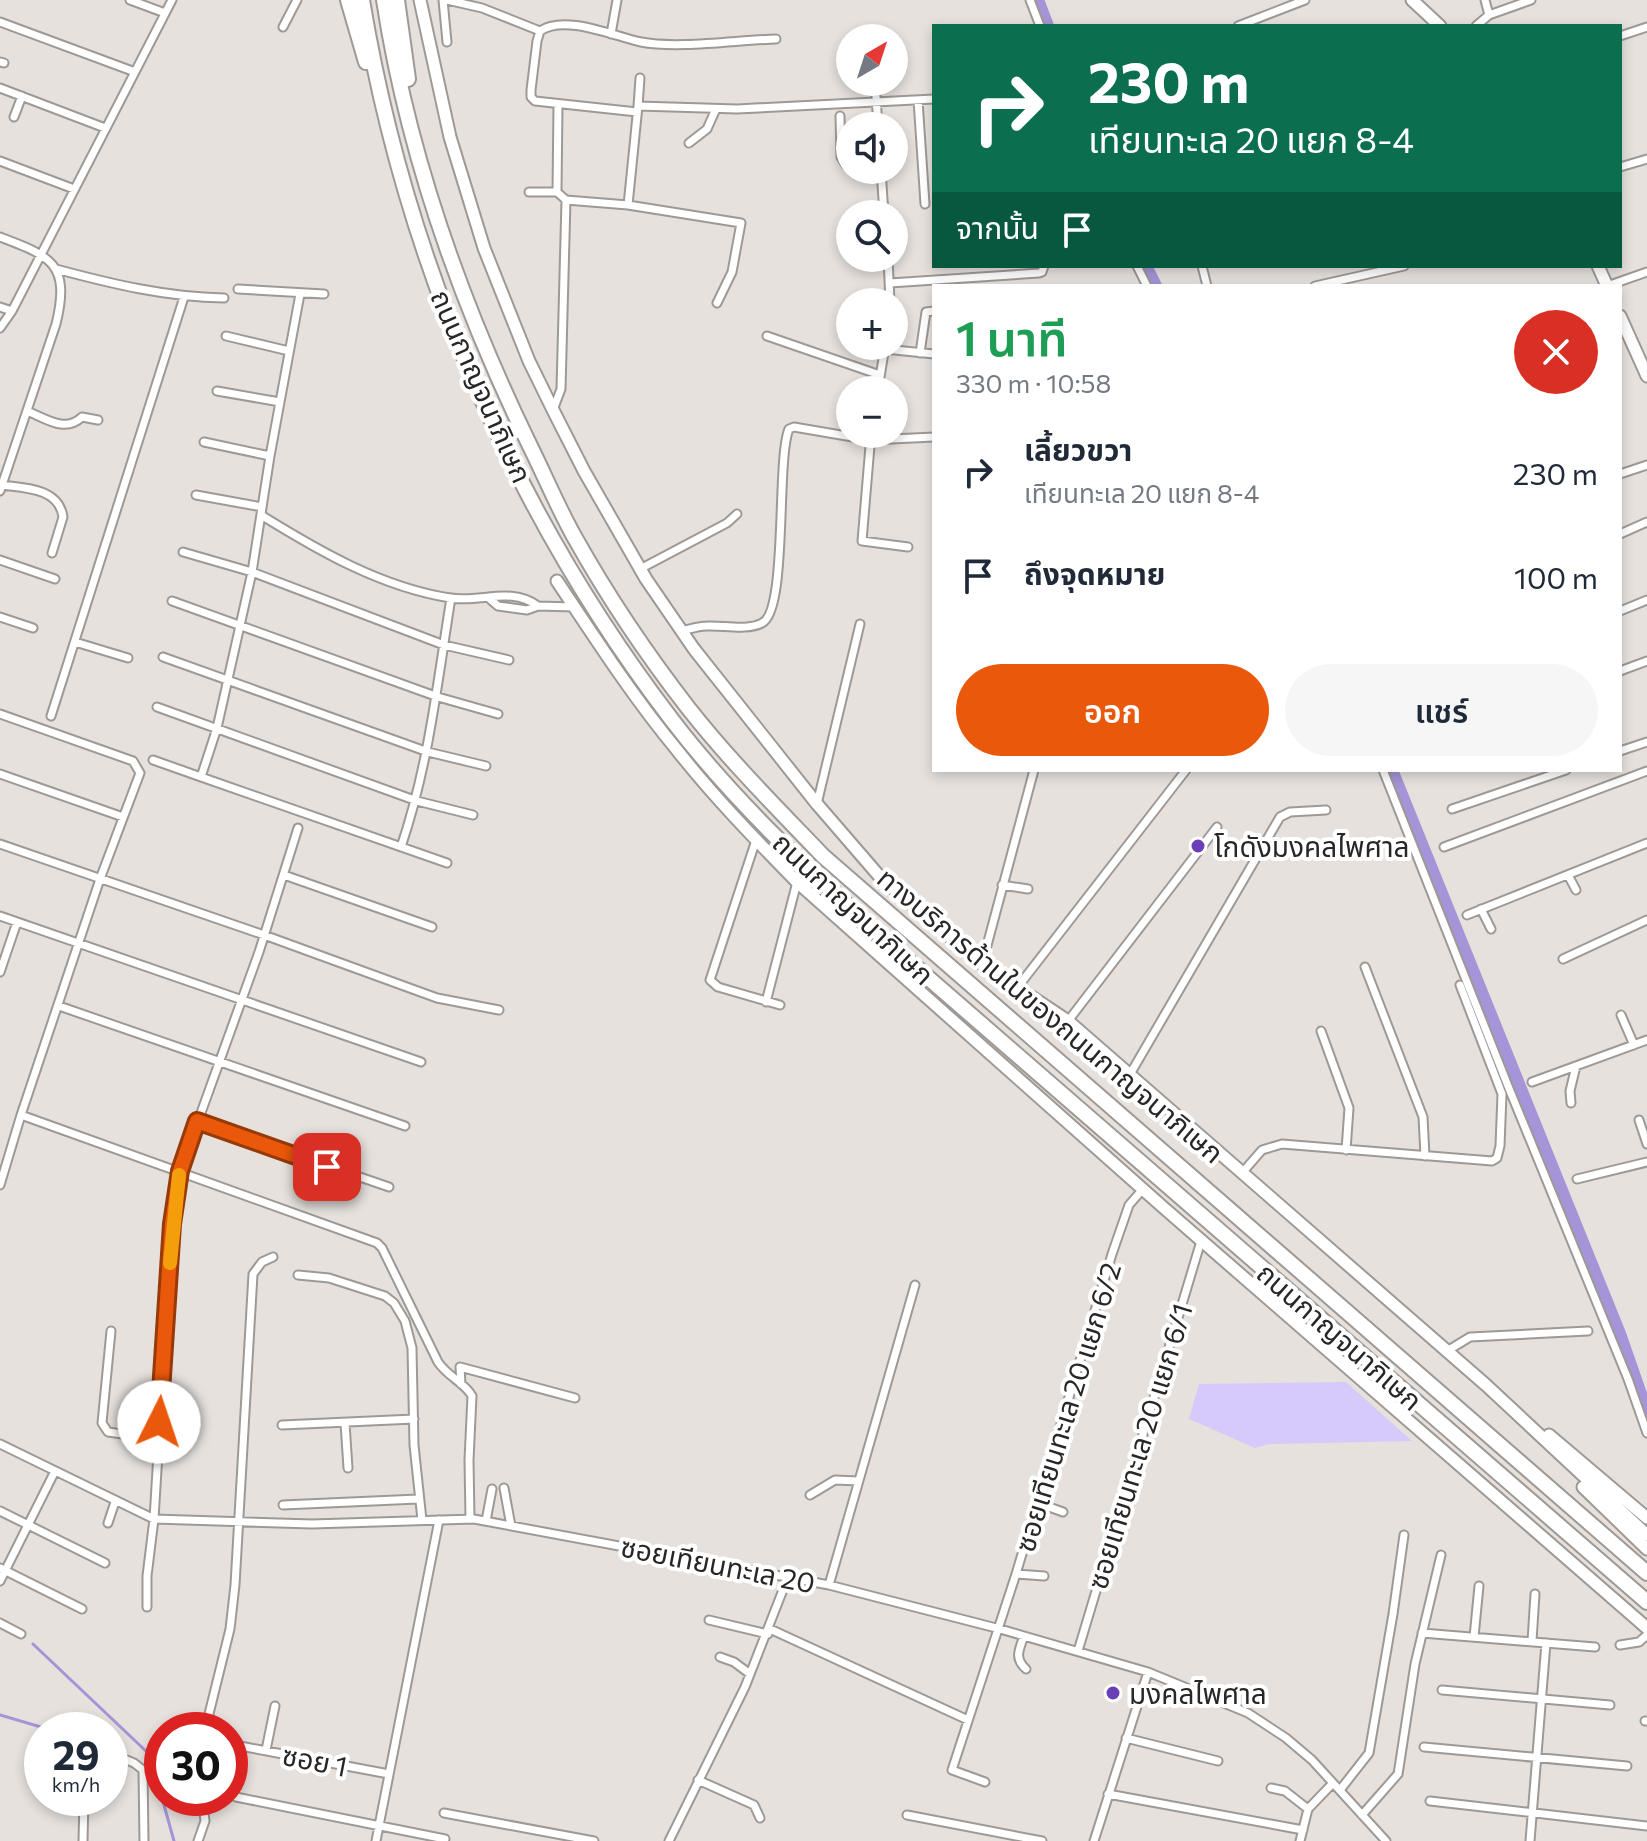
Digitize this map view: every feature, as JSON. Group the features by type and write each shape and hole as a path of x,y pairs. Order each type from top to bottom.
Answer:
{"highway":[{"path":"348,0 392,142"},
{"name":"ถนนกาญจนาภิเษก","path":"362,0 392,142 421,242 459,343 557,550 614,640 665,710 732,790 810,872 1647,1602"},
{"name":"ถนนกาญจนาภิเษก","path":"384,0 402,92 425,181 497,379 575,538 638,638 690,709 746,776 823,856 1647,1573"},
{"path":"397,0 425,181"}],"main road":[{"name":"ทางบริการด้านในของถนนกาญจนาภิเษก","path":"420,0 450,137 484,248 529,361 553,410 640,569 682,631 817,804 880,877 982,964 1068,1021 1486,1385 1647,1535"},
{"path":"1412,0 1438,24"},
{"path":"1626,342 1642,353 1647,376"},
{"path":"557,581 675,748 797,882 1201,1241 1647,1628"},
{"path":"1486,1385 1647,1518"},
{"path":"1486,1385 1564,1468 1647,1549"}],"street":[{"path":"130,0 165,13"},
{"path":"0,328 12,311 172,0"},
{"path":"283,27 297,0"},
{"path":"447,42 445,0 482,8 540,31"},
{"path":"611,34 617,0"},
{"path":"1030,0 1039,24"},
{"path":"1243,24 1305,0"},
{"path":"1485,0 1489,15"},
{"path":"1478,24 1489,15 1531,0"},
{"path":"0,22 135,72"},
{"path":"776,39 662,44 565,24 548,26 540,31 537,41 531,97 535,101 558,105 638,109 716,109 932,99"},
{"path":"1622,35 1647,27"},
{"path":"628,205 640,78"},
{"path":"0,88 105,128"},
{"path":"14,117 22,96"},
{"path":"876,96 877,112"},
{"path":"918,100 925,204"},
{"path":"557,192 558,105"},
{"path":"689,143 707,129 716,109"},
{"path":"1622,166 1647,159"},
{"path":"0,161 74,189"},
{"path":"529,192 557,192 566,200 628,205 741,223 732,272 717,303"},
{"path":"553,410 559,398 562,379 566,200"},
{"path":"0,237 41,253 56,269 134,289 184,297 224,298"},
{"path":"890,283 1039,273 1043,268"},
{"path":"1354,282 1398,268"},
{"path":"52,553 63,517 56,501 46,493 1,488 60,310 56,269"},
{"path":"889,272 890,288"},
{"path":"1613,284 1647,272"},
{"path":"238,289 324,294"},
{"path":"201,777 217,728 252,572 300,294"},
{"path":"51,716 184,297"},
{"path":"0,307 12,311"},
{"path":"920,353 926,312 932,311"},
{"path":"226,336 289,351"},
{"path":"767,336 880,375 883,360"},
{"path":"908,351 932,354"},
{"path":"217,391 280,402"},
{"path":"27,411 66,426 77,423 82,417 98,420"},
{"path":"682,631 703,626 761,624 769,617 780,558 783,479 789,429 836,433"},
{"path":"908,437 932,437"},
{"path":"204,442 270,456"},
{"path":"862,541 869,448"},
{"path":"1622,473 1647,465"},
{"path":"196,495 261,511 333,558 376,577 451,598 490,599 501,594 528,598 538,606"},
{"path":"640,569 727,523 737,514"},
{"path":"1622,533 1647,522"},
{"path":"849,540 908,547"},
{"path":"183,552 252,572 444,645 509,660"},
{"path":"0,560 55,579"},
{"path":"401,847 417,801 428,752 451,598"},
{"path":"490,599 498,606 527,610 538,606 574,607"},
{"path":"1622,610 1647,600"},
{"path":"172,601 438,697 498,714"},
{"path":"0,617 33,628"},
{"path":"817,804 860,624"},
{"path":"75,642 128,658"},
{"path":"163,657 428,752 486,766"},
{"path":"1622,670 1647,661"},
{"path":"157,707 417,801 473,815"},
{"path":"0,715 133,761 140,773 100,879 23,1105 0,1185"},
{"path":"1622,750 1647,742"},
{"path":"153,760 447,863"},
{"path":"1444,847 1647,771"},
{"path":"982,964 1033,772"},
{"path":"1017,988 1184,772"},
{"path":"1384,772 1647,1433"},
{"path":"1452,809 1560,772"},
{"path":"0,774 123,817"},
{"path":"1129,1076 1280,817 1290,812 1326,810"},
{"path":"1068,1021 1217,827"},
{"path":"147,1607 172,1224 180,1171 264,935 298,828"},
{"path":"756,840 710,980 718,987 780,1005"},
{"path":"1467,915 1647,843"},
{"path":"0,844 437,998 499,1010"},
{"path":"284,875 432,927"},
{"path":"1568,875 1576,890"},
{"path":"766,1002 797,882"},
{"path":"1002,885 1028,889"},
{"path":"1481,909 1491,929"},
{"path":"0,916 421,1062"},
{"path":"1563,959 1647,920"},
{"path":"0,972 17,922"},
{"path":"1365,967 1423,1117 1425,1156"},
{"path":"1242,1173 1262,1150 1282,1144 1492,1161 1497,1158 1501,1088 1460,985"},
{"path":"59,1006 405,1126"},
{"path":"1621,1015 1634,1045"},
{"path":"1321,1031 1349,1108 1346,1150"},
{"path":"1532,1082 1647,1040"},
{"path":"1571,1103 1570,1091 1576,1066"},
{"path":"21,1115 377,1243 438,1362 446,1374 472,1396 470,1519"},
{"path":"1639,1120 1647,1144"},
{"path":"197,1121 389,1187"},
{"path":"1577,1179 1647,1162"},
{"name":"ซอยเทียนทะเล 20 แยก 6/2","path":"985,1782 952,1770 1000,1629 1112,1254 1129,1205 1143,1189"},
{"name":"ซอยเทียนทะเล 20 แยก 6/1","path":"1078,1651 1201,1241"},
{"path":"209,1712 230,1629 240,1523 253,1274 256,1268 273,1257"},
{"path":"298,1275 329,1278 385,1296 394,1303 411,1335 418,1499 422,1520"},
{"path":"829,1585 915,1285"},
{"path":"111,1331 104,1428 108,1432 158,1439"},
{"path":"1447,1351 1470,1337 1588,1331"},
{"path":"461,1384 460,1367 575,1398"},
{"path":"282,1425 414,1419"},
{"path":"345,1423 348,1468"},
{"name":"ซอยเทียนทะเล 20","path":"0,1444 154,1519 312,1524 486,1521 829,1585 1078,1651 1148,1672 1248,1713 1286,1738 1340,1790 1386,1841"},
{"path":"0,1581 2,1569 29,1525 55,1471"},
{"path":"810,1495 835,1480 858,1481"},
{"path":"504,1488 511,1526"},
{"path":"486,1521 492,1489"},
{"path":"283,1505 418,1499"},
{"path":"108,1523 115,1502"},
{"path":"1038,1503 1063,1512"},
{"path":"0,1511 105,1563"},
{"path":"376,1841 439,1520"},
{"path":"1340,1790 1369,1753 1404,1535"},
{"path":"1362,1815 1398,1774 1422,1633 1441,1555"},
{"path":"2,1569 82,1609"},
{"path":"1016,1574 1044,1576"},
{"path":"669,1841 750,1674 788,1577"},
{"path":"1474,1637 1479,1586"},
{"path":"1532,1641 1535,1594"},
{"path":"709,1620 769,1631 968,1720"},
{"path":"0,1623 21,1634"},
{"path":"1422,1633 1595,1647"},
{"path":"1620,1645 1639,1642 1647,1635"},
{"path":"1024,1636 1018,1661 1026,1669"},
{"path":"1530,1841 1546,1643"},
{"path":"720,1657 734,1662 750,1674"},
{"path":"1094,1841 1148,1672"},
{"path":"1442,1690 1610,1705"},
{"path":"266,1750 275,1706"},
{"path":"1126,1738 1218,1761"},
{"name":"ซอย 1","path":"248,1747 389,1774"},
{"path":"1424,1747 1627,1766"},
{"path":"128,1760 143,1770 144,1841"},
{"path":"698,1780 754,1805 760,1818"},
{"path":"1300,1841 1308,1809 1333,1783"},
{"path":"1271,1788 1285,1791 1308,1809"},
{"path":"1108,1794 1303,1830"},
{"path":"248,1799 445,1839"},
{"path":"1430,1801 1647,1826"},
{"path":"444,1813 594,1841"},
{"path":"907,1815 1042,1841"},
{"path":"83,1841 84,1816"},
{"path":"198,1841 204,1816"}],"shaded area":[{"path":"1346,1382 1412,1441 1269,1444 1255,1448 1189,1419 1199,1384"}],"waterway":[{"path":"1036,0 1045,24"},
{"path":"1145,268 1153,284"},
{"path":"1391,772 1618,1334 1647,1417"},
{"path":"33,1644 144,1749"},
{"path":"0,1715 24,1722"},
{"path":"167,1816 174,1841"}],"slow traffic":[{"path":"170,1263 179,1175"}],"place":[{"name":"โกดังมงคลไพศาล","path":"1198,846"},
{"name":"มงคลไพศาล","path":"1113,1693"}],"route":[{"path":"159,1422 172,1224 180,1171 197,1121 327,1167"}]}
